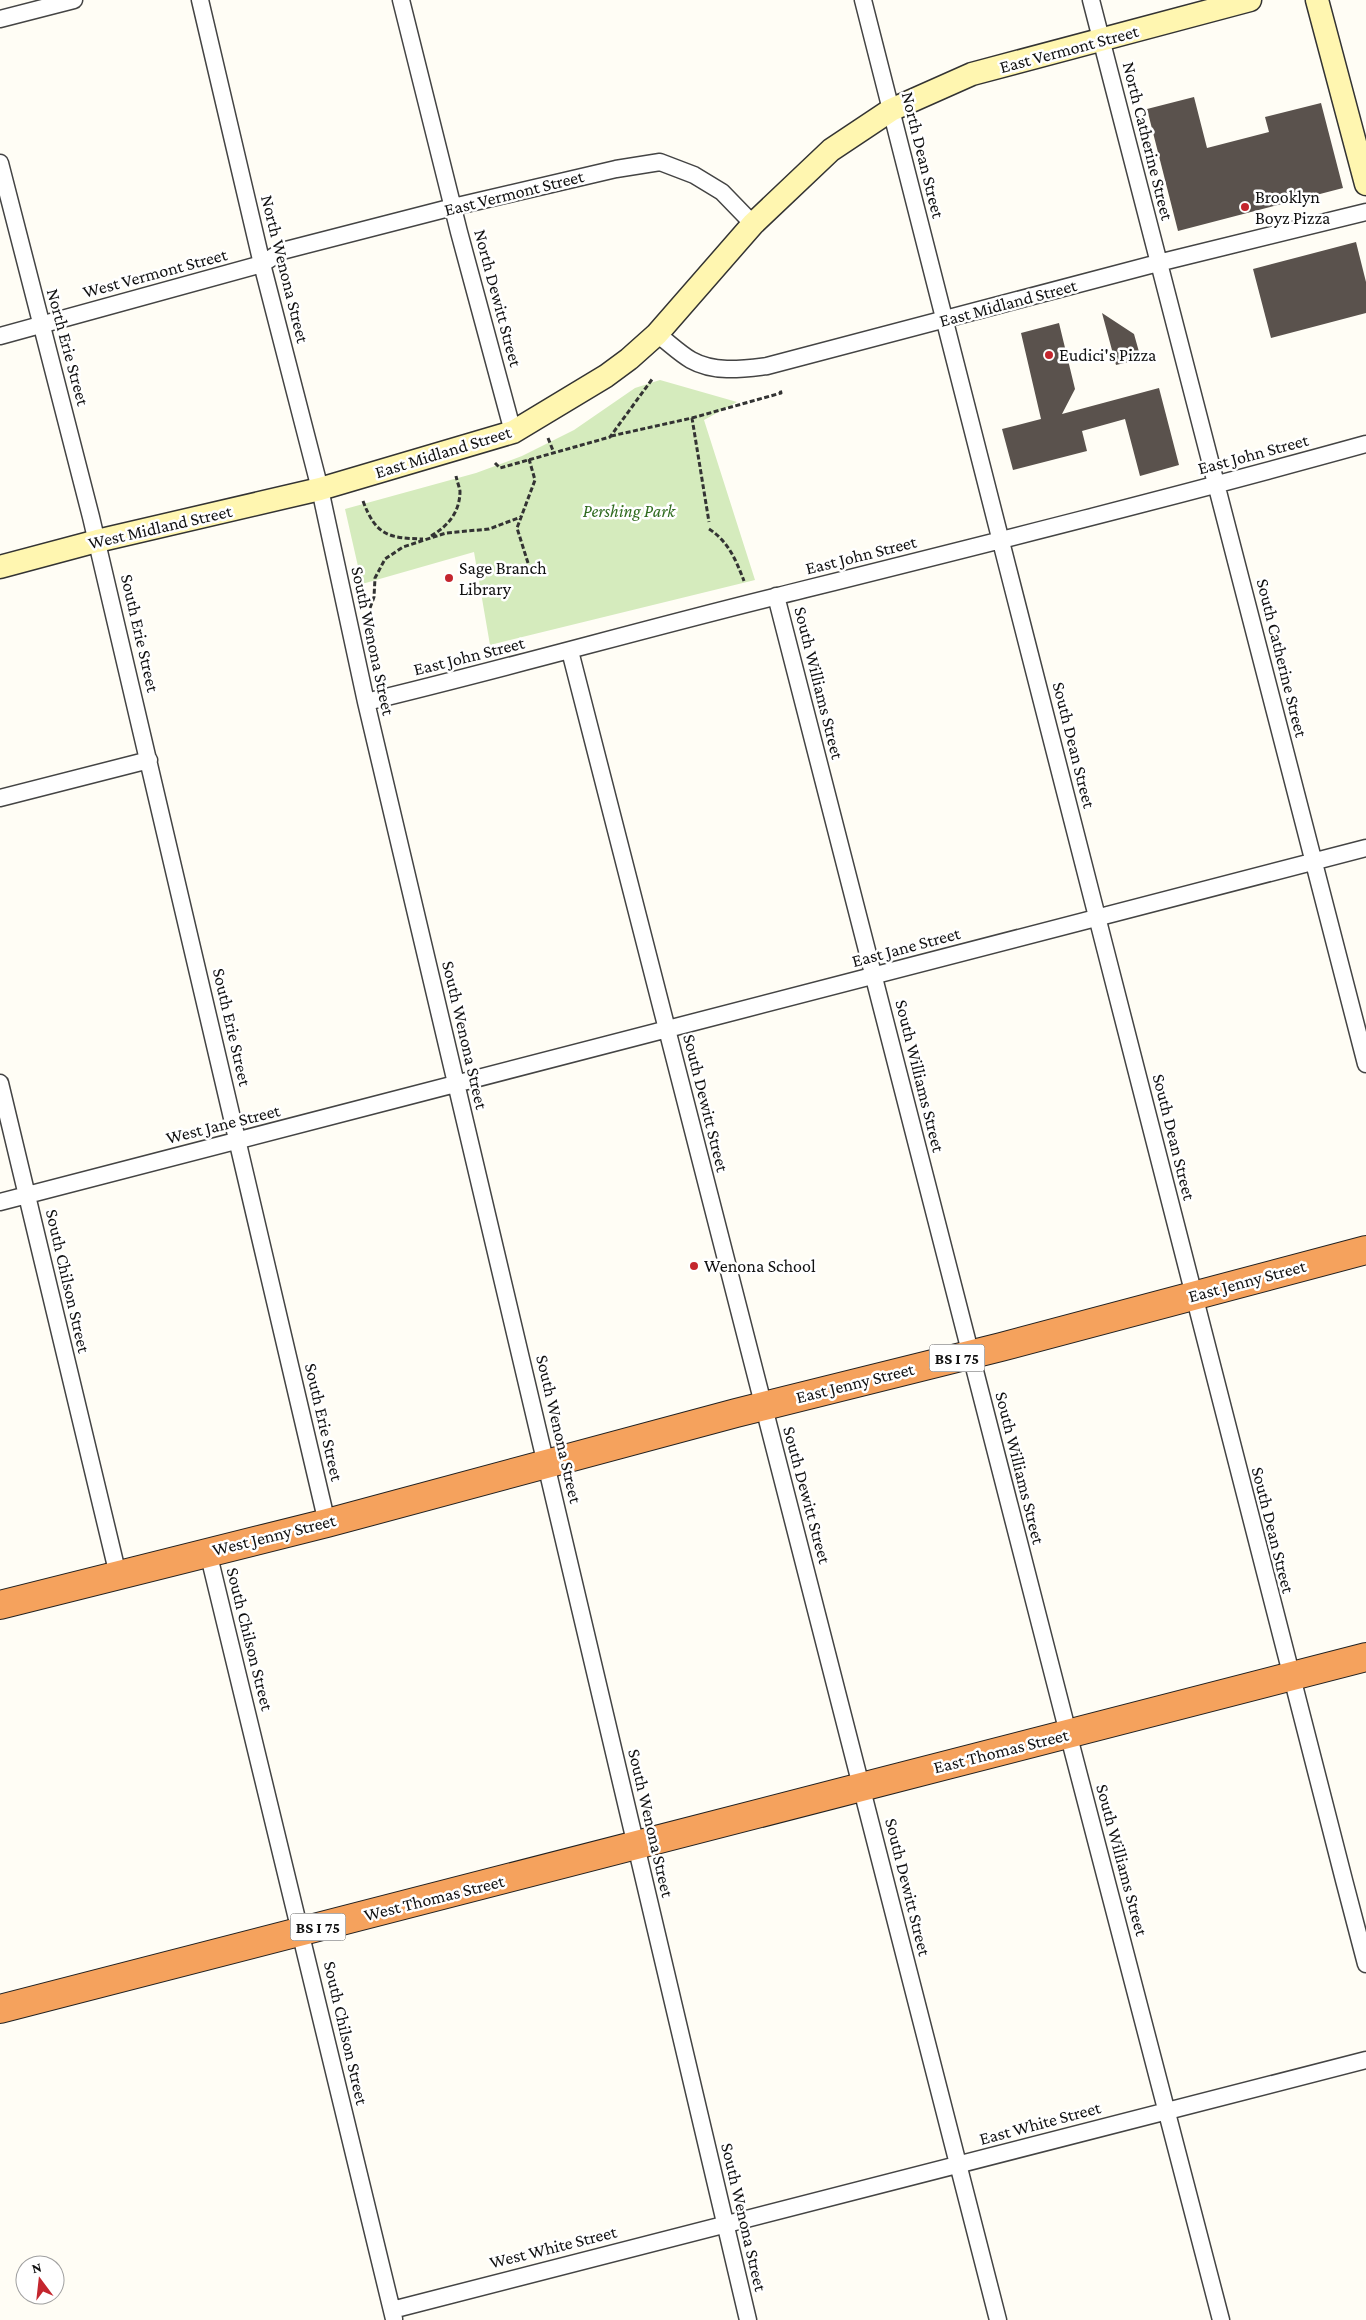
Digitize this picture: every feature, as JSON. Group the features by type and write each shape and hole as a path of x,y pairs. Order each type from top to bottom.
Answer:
{"highway":[{"name":"East Jenny Street","path":"547,1463 1366,1250"},
{"name":"West Jenny Street","path":"0,1606 327,1523 547,1463"},
{"name":"East Thomas Street","path":"636,1847 1068,1733 1366,1658"},
{"name":"West Thomas Street","path":"0,2010 302,1931 636,1847"}],"main road":[{"name":"East Vermont Street","path":"891,110 972,74 1250,0"},
{"path":"1317,0 1366,184"},
{"name":"East Midland Street","path":"320,489 513,432 606,376 657,334 753,224 831,150 891,110"},
{"name":"West Midland Street","path":"0,567 97,541 320,489"}],"street":[{"path":"0,19 74,0"},
{"name":"North Wenona Street","path":"200,0 262,264 320,489 332,547"},
{"name":"North Dewitt Street","path":"401,0 453,207 513,432"},
{"name":"North Dean Street","path":"863,0 943,320"},
{"name":"North Catherine Street","path":"1091,0 1158,263"},
{"name":"East Vermont Street","path":"262,264 282,251 453,207 616,169 660,162 694,176 722,192 753,224"},
{"name":"North Erie Street","path":"0,163 97,541"},
{"name":"East Midland Street","path":"657,334 692,360 714,368 738,369 767,366 1158,263 1366,212"},
{"name":"South Catherine Street","path":"1158,263 1366,1064"},
{"name":"West Vermont Street","path":"0,336 262,264"},
{"name":"South Dean Street","path":"943,320 1098,918 1290,1677 1366,1964"},
{"name":"East John Street","path":"366,702 570,651 776,596 1001,541 1366,444"},
{"name":"South Erie Street","path":"97,541 327,1523"},
{"name":"South Wenona Street","path":"332,547 366,702 748,2320"},
{"name":"South Williams Street","path":"776,596 970,1354 1221,2320"},
{"name":"South Dewitt Street","path":"570,651 998,2320"},
{"path":"0,798 149,760"},
{"name":"East Jane Street","path":"456,1084 1366,848"},
{"name":"South Chilson Street","path":"0,1083 118,1575"},
{"name":"West Jane Street","path":"0,1202 456,1084"},
{"name":"South Chilson Street","path":"208,1552 302,1931 393,2315"},
{"name":"East White Street","path":"725,2224 959,2166 1167,2110 1366,2060"},
{"name":"West White Street","path":"393,2315 725,2224"}],"path":[{"path":"610,436 653,378"},
{"path":"495,463 500,468 610,436 692,418 781,393 780,389"},
{"path":"692,418 709,522"},
{"path":"548,438 554,453"},
{"path":"528,563 517,528 535,480 530,460"},
{"path":"363,501 368,517 379,530 395,538 425,539 439,531 454,517 460,491 456,476"},
{"path":"370,608 374,597 375,578 385,559 403,547 446,533 488,529 521,517"},
{"path":"709,529 718,534 734,556 744,581"}],"green space":[{"name":"Pershing Park","path":"660,380 737,402 704,420 755,580 490,645 474,552 362,584 345,509 476,473 522,456 574,430 635,388"}],"building":[{"path":"1194,97 1207,148 1269,132 1265,117 1321,103 1343,188 1178,231 1147,109"},
{"path":"1356,242 1366,282 1366,313 1271,338 1253,269"},
{"path":"1102,313 1134,334 1141,359 1116,365"},
{"path":"1059,323 1075,389 1062,414 1159,388 1179,465 1140,476 1125,419 1082,431 1087,451 1013,470 1002,429 1041,419 1021,333"}],"place":[{"name":"Brooklyn Boyz Pizza","path":"1245,207"},
{"name":"Eudici's Pizza","path":"1049,355"},
{"name":"Sage Branch Library","path":"449,578"},
{"name":"Wenona School","path":"694,1266"}]}
